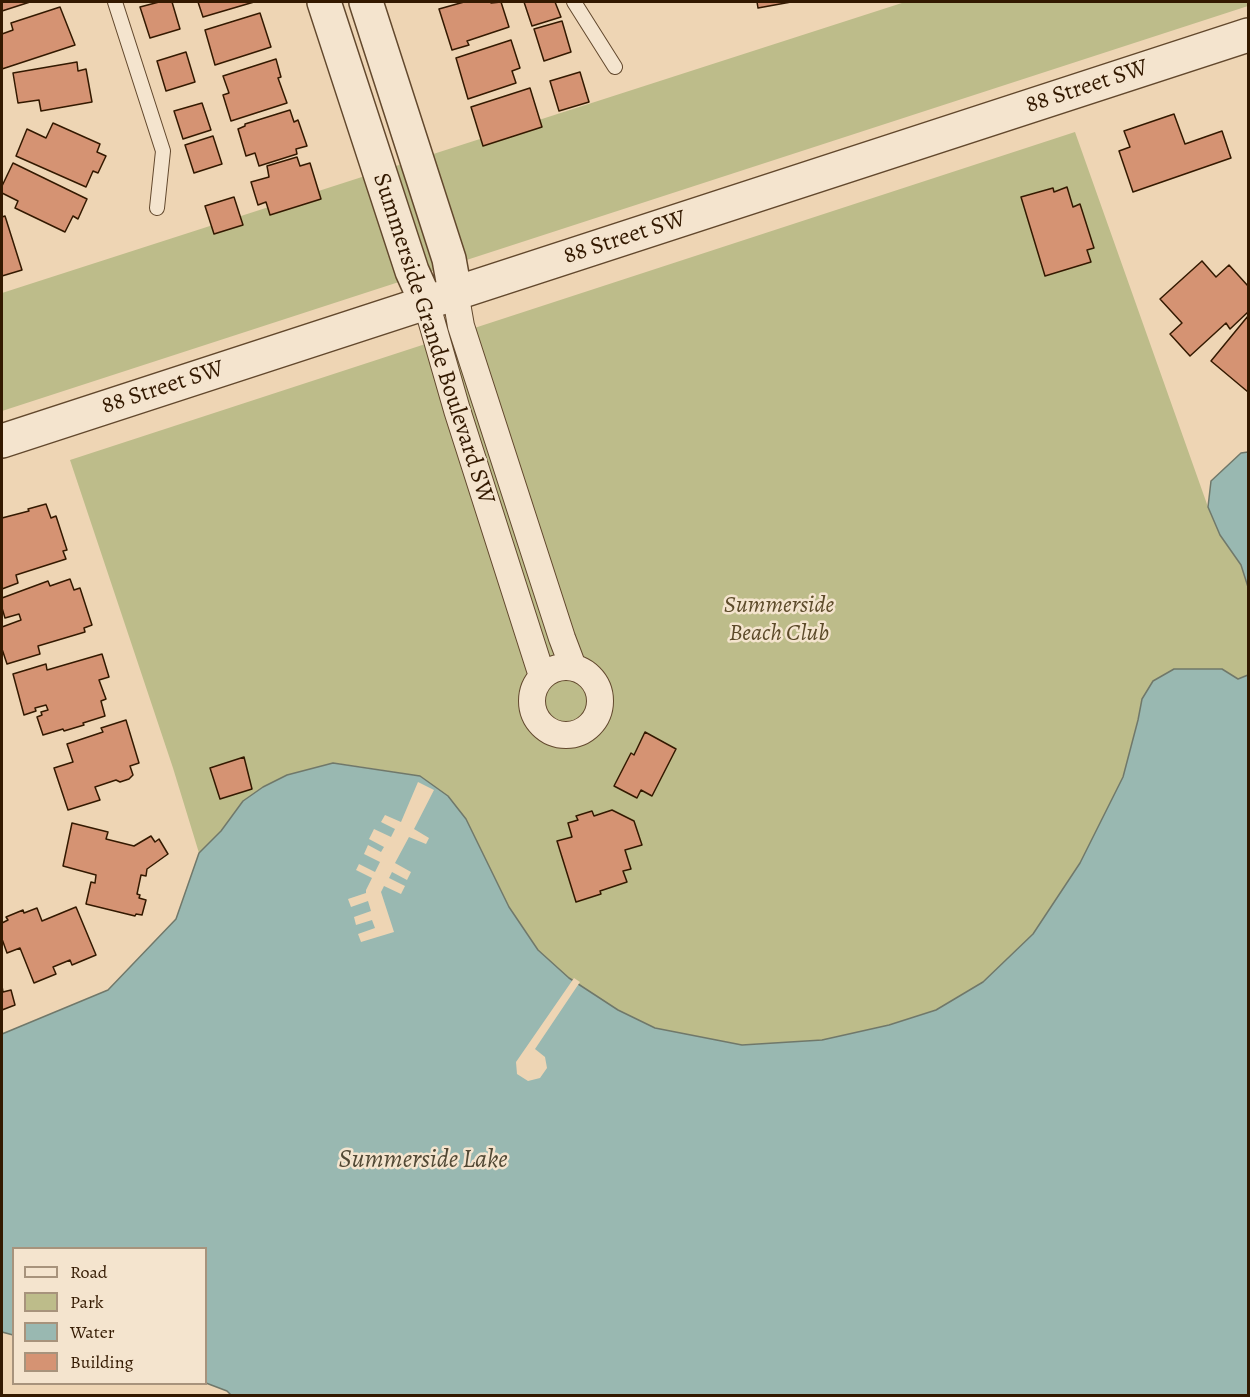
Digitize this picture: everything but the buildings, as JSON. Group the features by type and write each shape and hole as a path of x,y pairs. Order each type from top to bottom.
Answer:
{"street":[{"name":"Summerside Grande Boulevard SW","path":"324,2 412,271 440,297 461,326 573,667"},
{"name":"Summerside Grande Boulevard SW","path":"366,2 449,259 440,297 457,410 542,676"},
{"name":"88 Street SW","path":"2,441 1248,35"},
{"path":"562,667 573,667 584,671 598,689 600,700 599,711 593,722 575,734 564,735 552,733 543,726 536,718 532,707 535,685 542,676 551,669 562,667"}],"lane":[{"path":"115,2 163,151 157,208"},
{"path":"574,2 615,67"}],"green space":[{"path":"905,2 1248,2 1248,6 2,411 2,293"},
{"name":"Summerside Beach Club","path":"1075,132 1208,507 1220,535 1241,565 1248,587 1248,675 1238,679 1222,669 1142,699 1123,777 1080,863 1033,934 983,982 936,1010 889,1025 822,1040 742,1045 655,1028 618,1010 568,978 538,950 509,907 466,819 420,776 334,763 243,801 221,831 199,853 173,768 70,460"}],"water":[{"path":"1248,452 1248,587 1241,565 1220,535 1208,507 1211,481 1241,453"},
{"name":"Summerside Lake","path":"1174,669 1222,669 1238,679 1248,675 1248,1395 231,1395 227,1391 207,1383 207,1247 12,1247 12,1335 2,1332 2,1034 108,990 176,919 199,853 221,831 243,801 263,787 287,775 333,763 420,776 448,796 466,819 509,907 538,950 569,978 618,1010 655,1028 742,1045 822,1040 889,1025 936,1010 983,982 1033,934 1080,863 1123,777 1142,699 1153,681"}],"pier":[{"path":"418,782 434,790 414,829 429,838 426,844 409,837 395,863 411,872 407,880 392,872 389,878 405,886 401,894 384,886 381,892 394,932 361,942 358,934 375,928 372,920 356,925 354,917 371,911 368,901 351,907 348,899 366,893 372,878 356,870 359,864 375,872 380,862 364,854 368,845 381,852 384,847 369,839 374,829 391,837 395,829 381,822 385,815 401,822"},
{"path":"574,978 580,982 535,1049 545,1057 547,1068 540,1078 528,1081 517,1074 516,1062"}]}
